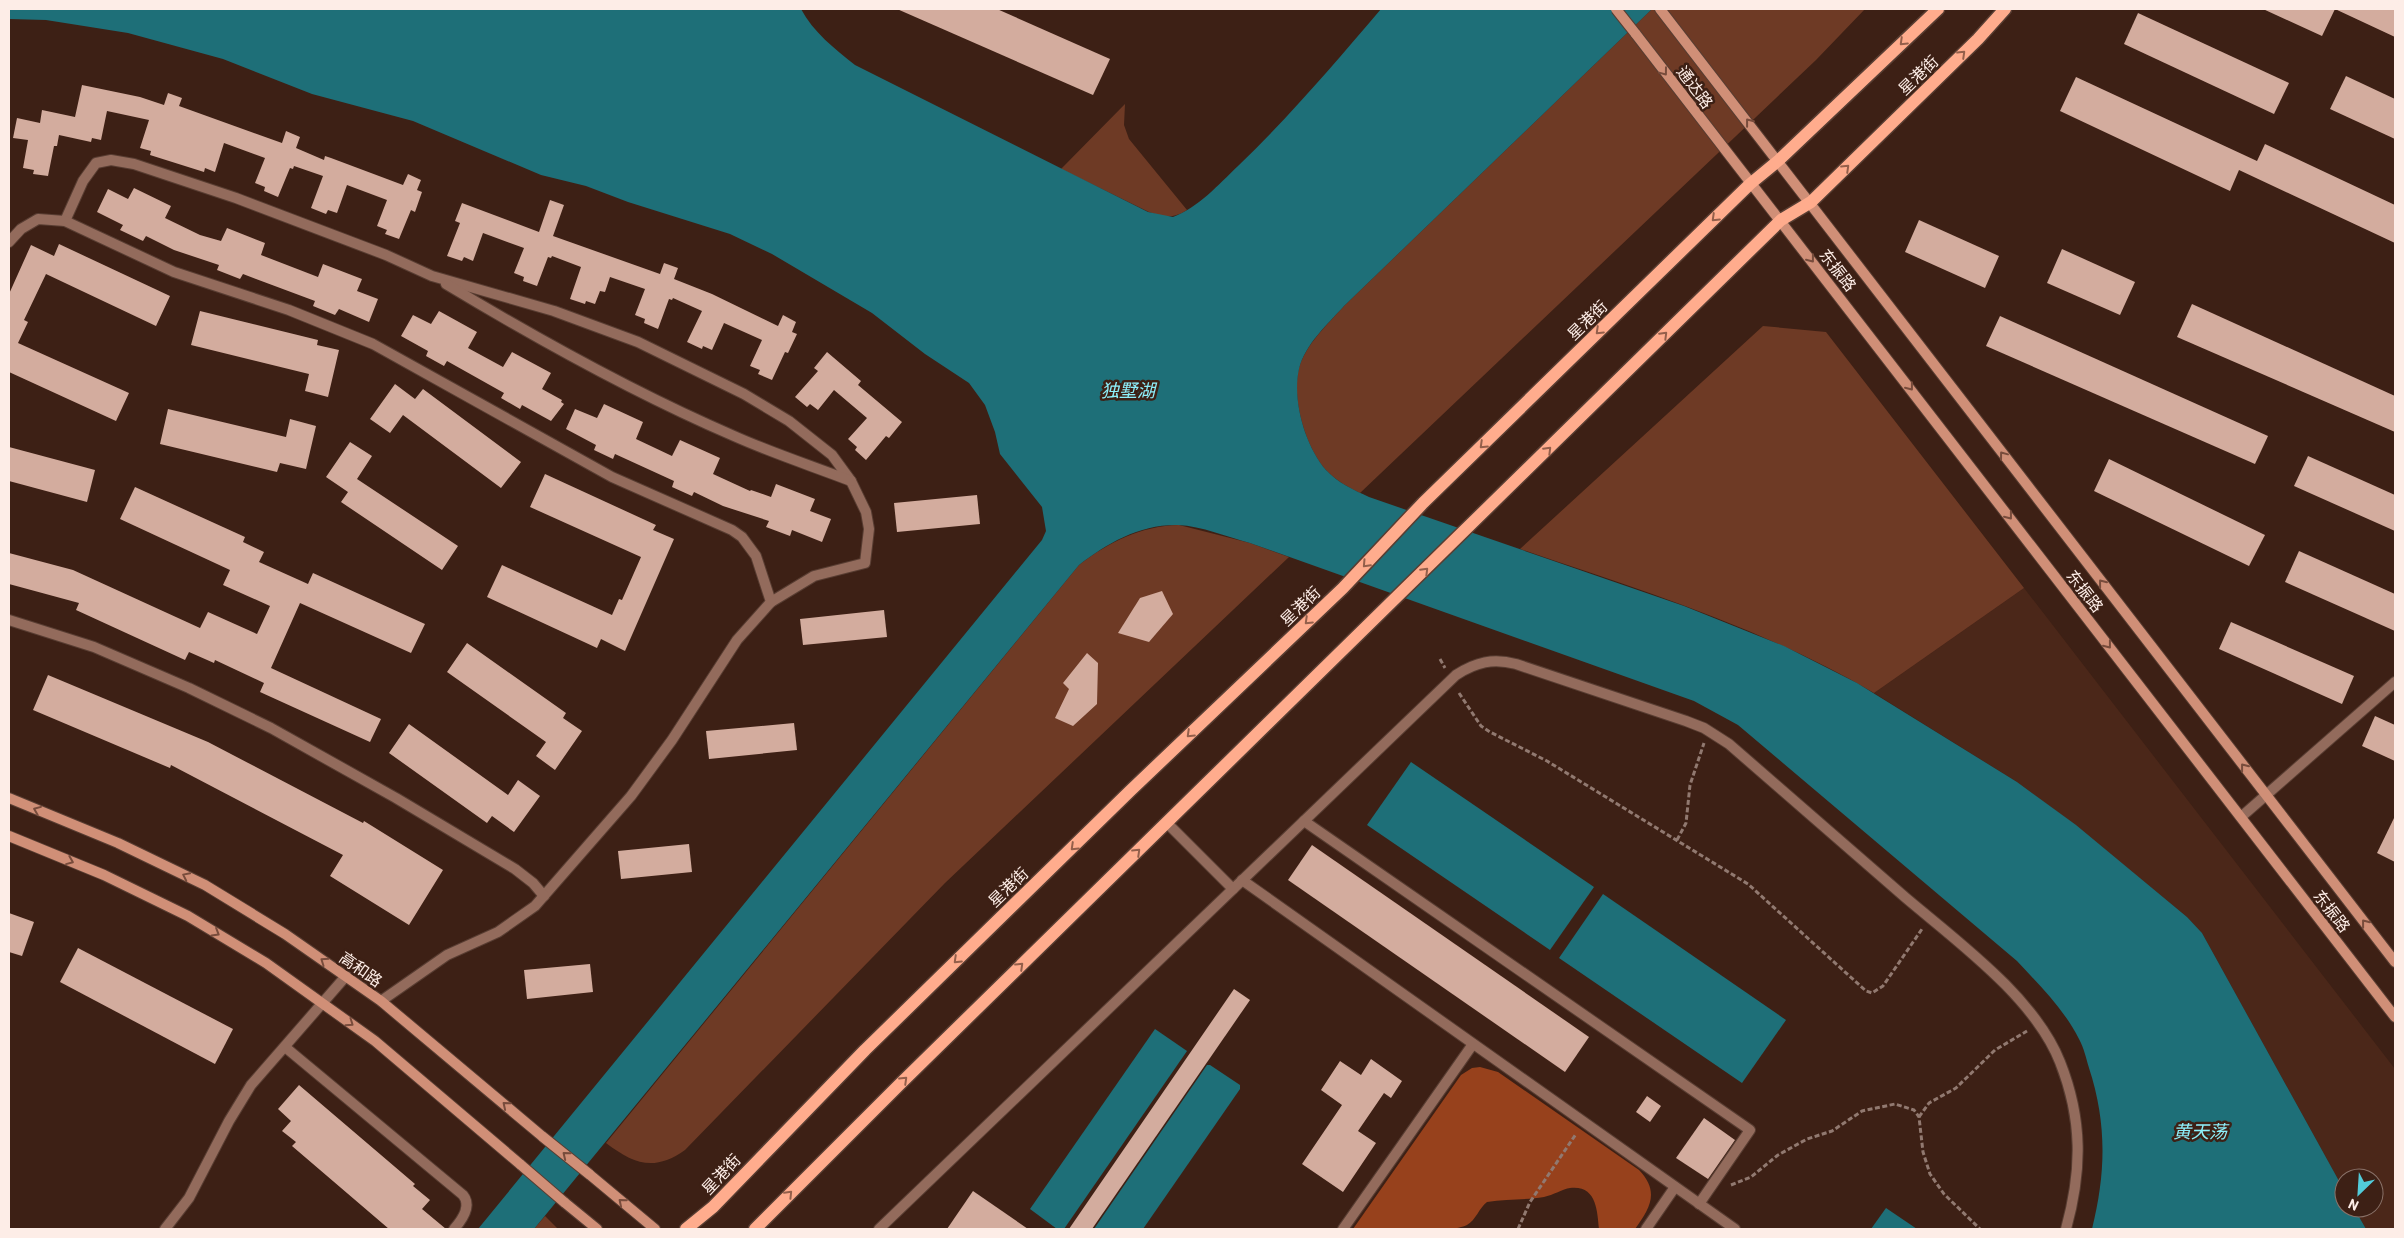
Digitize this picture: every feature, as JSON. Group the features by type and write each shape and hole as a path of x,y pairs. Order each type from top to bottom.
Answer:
{"main road":[{"name":"通达路","path":"1616,9 1750,184"},
{"name":"星港街","path":"686,1229 713,1207 907,1009 1343,588 1423,503 1750,184 1779,160 1938,9"},
{"name":"星港街","path":"755,1229 835,1148 1781,220 1811,202 1978,39 2005,9"},
{"name":"通达路","path":"1662,10 1779,160"},
{"name":"东振路","path":"1779,160 2036,498 2395,962"},
{"name":"东振路","path":"1750,184 1781,220 2395,1018"},
{"name":"高和路","path":"9,798 118,843 205,885 285,934 381,1001 654,1229"},
{"path":"9,836 104,875 188,916 266,963 375,1041 597,1229"}],"street":[{"path":"65,221 89,170 96,163 111,160 134,164 228,195 386,254 432,276 517,327 609,377 734,436 851,481"},
{"path":"9,242 21,228 38,220 65,221 174,272 289,310 350,334 402,360 612,477 723,525 742,537 756,556 771,602"},
{"path":"381,1001 446,955 477,943 514,922 535,906 631,796 672,740 737,640 771,602 814,576 865,563 869,529 866,512 851,481 832,455 789,421 744,394 672,357 606,329 554,311 432,276"},
{"path":"9,620 103,650 189,688 301,743 515,869 544,896"},
{"path":"879,1229 1450,680 1468,667 1480,662 1505,661 1708,730 1729,744 1990,970 2039,1024 2060,1062 2076,1117 2079,1144 2077,1176 2066,1229"},
{"path":"2241,817 2395,682"},
{"path":"1304,822 1750,1130 1699,1204"},
{"path":"1167,823 1233,889"},
{"path":"1242,880 1734,1229"},
{"path":"165,1229 189,1198 251,1085 346,976"},
{"path":"1343,1229 1473,1044"},
{"path":"285,1047 463,1195 467,1204 465,1212 454,1229"},
{"path":"1646,1229 1675,1187"}],"path":[{"path":"1440,659 1450,680 1481,726 1547,761 1748,884 1860,986 1872,993 1883,986 1930,918"},
{"path":"1677,840 1686,823 1690,785 1708,730"},
{"path":"1919,1116 1929,1103 1956,1088 1995,1050 2039,1024"},
{"path":"1710,1188 1739,1183 1751,1177 1778,1155 1807,1139 1832,1131 1862,1111 1895,1104 1914,1110 1919,1116 1923,1152 1930,1174 1944,1194 1980,1229"},
{"path":"1518,1229 1530,1202 1584,1122"}],"shaded area":[{"path":"1652,9 1865,9 1816,60 1360,493 1343,484 1331,475 1320,462 1313,451 1302,423 1297,394 1297,380 1302,359 1307,351 1318,335 1344,306"},
{"path":"1125,104 1124,125 1129,139 1187,210 1182,213 1168,216 1149,212 1061,169"},
{"path":"1763,326 1826,332 2024,588 1874,693 1789,649 1701,612 1520,549"},
{"path":"1179,525 1250,543 1289,557 945,883 685,1150 664,1161 644,1163 626,1156 606,1143 1079,565 1102,549 1126,537 1152,528"},
{"path":"2024,588 2395,1069 2395,1229 2366,1229 2360,1218 2384,1218 2384,1168 2334,1168 2334,1172 2202,933 2187,917 2076,826 2017,782 1874,693"},
{"path":"1480,1067 1498,1072 1639,1170 1645,1178 1651,1193 1645,1214 1635,1229 1599,1229 1596,1207 1591,1195 1579,1188 1570,1188 1544,1197 1487,1202 1470,1223 1458,1228 1430,1230 1353,1229 1461,1075 1472,1068"},
{"path":"545,1216 558,1229 534,1229"}],"water":[{"path":"9,9 801,9 818,33 855,65 1148,212 1173,217 1208,195 1257,147 1381,9 1652,9 1344,306 1324,327 1306,351 1299,369 1297,394 1306,436 1319,460 1336,479 1369,497 1684,606 1784,646 1857,683 2017,782 2076,825 2187,917 2202,933 2334,1172 2334,1218 2360,1218 2366,1229 2092,1229 2097,1208 2102,1168 2102,1128 2095,1088 2085,1053 2066,1018 2051,998 2017,961 1738,725 1694,701 1250,543 1205,530 1178,525 1151,528 1125,536 1101,549 1079,565 534,1229 478,1229 1042,540 1046,531 1042,507 1000,454 995,432 985,405 969,383 925,354 872,313 772,254 730,234 628,202 586,186 541,175 413,121 312,94 223,59 128,33 46,20 9,19"},
{"path":"1411,762 1594,887 1550,950 1367,825"},
{"path":"1603,894 1786,1020 1742,1083 1559,958"},
{"path":"1155,1029 1187,1051 1064,1229 1057,1229 1030,1209"},
{"path":"1207,1065 1210,1065 1240,1085 1240,1089 1143,1229 1094,1229"},
{"path":"1886,1208 1917,1229 1871,1229"}],"building":[{"path":"897,9 997,9 1110,59 1093,95"},
{"path":"2263,9 2335,9 2322,36"},
{"path":"2335,9 2395,9 2395,37"},
{"path":"2138,13 2289,83 2274,114 2124,44"},
{"path":"2346,76 2395,99 2395,139 2330,109"},
{"path":"2076,77 2257,161 2265,144 2395,205 2395,243 2239,170 2230,191 2060,111"},
{"path":"82,85 140,97 164,105 168,93 182,98 179,106 282,143 286,131 300,137 296,148 324,160 325,156 403,185 408,174 421,180 417,190 422,192 415,212 411,210 399,239 385,234 387,230 377,226 387,200 347,185 337,213 328,210 326,214 311,208 323,176 294,166 293,169 290,168 278,197 264,191 265,187 255,183 265,158 224,143 215,172 205,168 204,172 150,155 151,151 140,148 149,120 107,111 101,140 92,138 91,142 59,135 57,146 54,146 48,176 33,174 34,170 23,168 28,140 13,138 17,118 40,123 42,110 75,117"},
{"path":"134,188 171,206 165,218 200,235 221,241 227,228 265,243 261,255 318,277 323,264 362,279 357,291 378,299 369,322 339,309 335,315 313,306 315,301 243,274 240,279 217,270 219,265 174,250 146,236 143,241 120,230 123,225 97,212 108,189 128,199"},
{"path":"550,200 564,205 553,236 660,274 664,263 678,268 674,279 712,294 778,326 783,315 796,322 792,332 797,334 788,353 785,352 772,380 758,374 760,370 750,366 762,340 724,323 712,350 703,346 702,349 687,342 702,311 673,298 672,300 669,299 658,329 644,323 645,319 635,315 645,289 610,277 605,292 600,291 595,304 586,301 585,304 570,299 581,267 552,256 551,258 548,257 537,286 523,281 524,277 514,273 524,248 483,233 473,261 464,257 462,261 447,256 460,223 455,221 462,203 539,232"},
{"path":"1919,220 1999,256 1985,288 1905,252"},
{"path":"59,244 170,296 156,326 46,274 24,320 28,322 18,343 129,393 116,421 9,372 9,294 31,245 54,256"},
{"path":"2062,249 2135,282 2120,315 2047,283"},
{"path":"2192,304 2395,396 2395,432 2177,337"},
{"path":"200,311 318,340 317,345 339,350 328,397 305,391 309,374 191,345"},
{"path":"439,311 477,332 468,348 503,367 512,352 551,373 542,389 562,400 561,402 564,404 551,421 522,405 520,409 501,398 504,393 447,361 444,366 426,356 428,351 401,336 413,315 431,324"},
{"path":"2000,316 2268,436 2255,464 1986,346"},
{"path":"827,352 861,381 858,385 902,422 889,438 886,436 866,460 855,450 857,447 848,439 867,418 834,390 818,410 810,404 807,407 795,397 818,371 814,368"},
{"path":"395,384 415,399 423,389 521,462 501,488 403,415 390,433 370,419"},
{"path":"604,404 643,422 636,439 672,456 680,440 720,458 713,474 750,491 771,497 776,484 815,499 810,511 831,519 822,542 792,530 790,536 766,527 769,521 723,506 694,492 692,496 672,487 674,481 615,454 613,459 594,450 596,445 566,429 575,409 597,418"},
{"path":"168,409 286,437 290,419 316,426 306,469 280,463 277,472 160,444"},
{"path":"350,442 372,456 357,479 458,546 442,570 341,502 348,492 326,477"},
{"path":"9,447 95,470 87,502 9,481"},
{"path":"2308,456 2395,495 2395,531 2294,486"},
{"path":"2109,459 2265,535 2249,566 2094,491"},
{"path":"545,474 656,525 653,530 674,539 625,651 601,639 597,648 487,597 502,565 612,615 619,599 622,600 641,557 530,507"},
{"path":"135,487 245,537 243,542 264,552 259,562 308,584 313,573 425,624 411,653 300,603 271,668 381,719 370,742 260,692 264,683 215,660 214,663 189,652 185,660 76,610 79,603 9,584 9,553 73,570 200,628 208,612 257,634 270,606 223,585 230,570 120,519"},
{"path":"977,495 980,524 897,532 894,503"},
{"path":"2299,551 2395,594 2395,631 2285,582"},
{"path":"1162,591 1173,614 1149,642 1118,633 1140,598"},
{"path":"884,610 887,637 803,645 800,619"},
{"path":"2231,622 2354,676 2342,704 2219,649"},
{"path":"467,643 566,713 563,718 582,731 555,770 536,756 546,742 447,672"},
{"path":"1087,653 1098,663 1097,704 1073,726 1055,718 1069,689 1063,683"},
{"path":"48,675 208,742 363,823 364,821 443,870 409,925 330,876 343,855 171,765 170,768 33,710"},
{"path":"2375,716 2395,725 2395,761 2362,746"},
{"path":"794,723 797,750 709,759 706,731"},
{"path":"409,724 508,795 518,780 540,796 514,832 492,816 487,823 389,753"},
{"path":"2395,816 2395,862 2377,853"},
{"path":"689,844 692,872 621,879 618,851"},
{"path":"1312,845 1589,1037 1565,1072 1288,880"},
{"path":"9,913 34,922 22,956 9,952"},
{"path":"78,948 233,1029 215,1064 60,982"},
{"path":"590,964 593,992 527,999 524,970"},
{"path":"1234,989 1250,1000 1092,1229 1069,1229"},
{"path":"1371,1059 1402,1081 1391,1098 1384,1093 1358,1131 1376,1143 1343,1192 1302,1164 1342,1105 1321,1090 1340,1061 1361,1075"},
{"path":"299,1085 415,1184 413,1186 430,1200 422,1209 446,1229 389,1229 292,1146 296,1142 282,1131 291,1121 278,1109"},
{"path":"1647,1096 1661,1106 1650,1122 1636,1112"},
{"path":"1704,1118 1735,1140 1708,1179 1676,1158"},
{"path":"973,1191 1028,1229 947,1229"}],"water label":[{"name":"独墅湖","path":"1128,391"},
{"name":"黄天荡","path":"2200,1132"}]}
